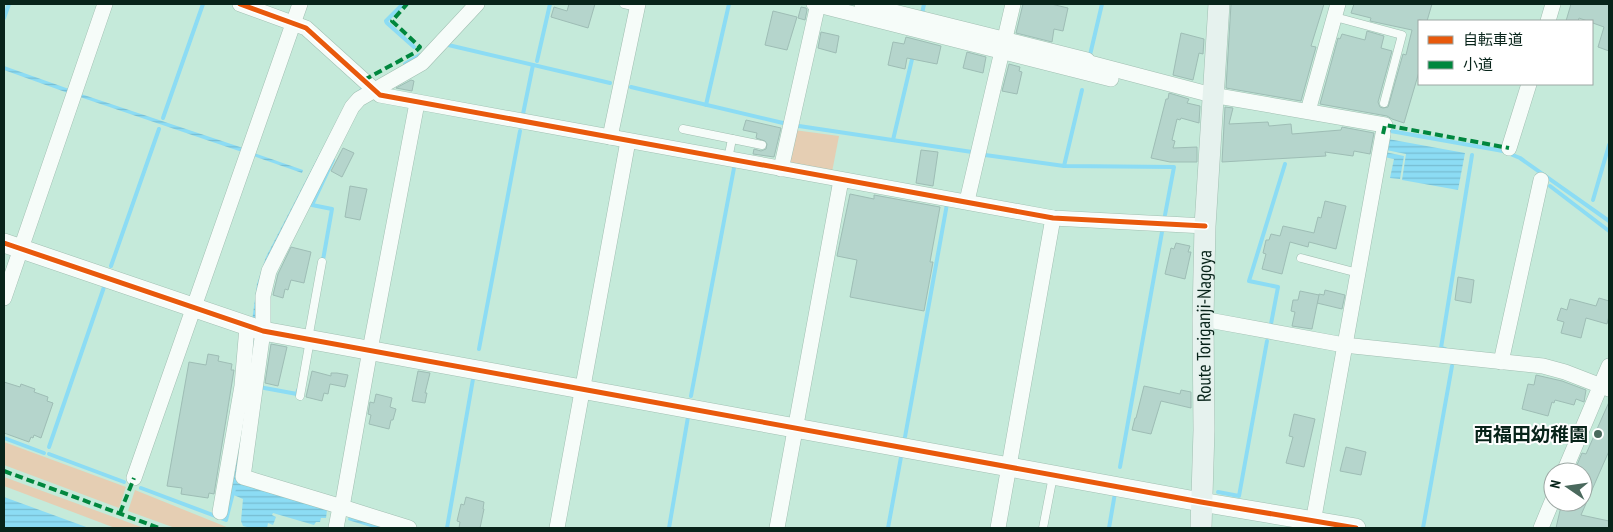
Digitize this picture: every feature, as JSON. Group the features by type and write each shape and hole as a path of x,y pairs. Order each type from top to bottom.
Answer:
{"main road":[{"name":"Route Toriganji-Nagoya","path":"1200,528 1204,430 1203,319 1205,226 1218,4"}],"street":[{"path":"4,298 12,245 105,4"},
{"path":"240,4 306,28 380,95 1053,218 1205,226"},
{"path":"134,478 300,4"},
{"path":"220,512 242,386 269,271 352,107 359,99 422,63 477,4"},
{"path":"781,169 817,4 1003,46 1087,60 1090,63 1212,100 1308,111 1384,129 1313,524"},
{"path":"862,4 1003,46"},
{"path":"967,201 1013,4"},
{"path":"1548,20 1553,4"},
{"path":"610,137 633,5"},
{"path":"1308,111 1336,10"},
{"path":"1510,148 1529,85"},
{"path":"336,528 417,103"},
{"path":"557,528 628,140"},
{"path":"778,528 841,180"},
{"path":"1501,362 1541,180"},
{"path":"998,528 1053,218"},
{"path":"12,245 255,329 1313,524 1356,528"},
{"path":"1203,319 1344,345 1543,366 1605,387"},
{"path":"255,329 243,477 409,528"},
{"path":"1569,462 1605,387 1609,366"},
{"path":"1541,528 1548,512"}],"lane":[{"path":"1336,10 1402,35 1384,103"},
{"path":"683,129 762,145"},
{"path":"728,159 732,139"},
{"path":"1301,258 1358,273"},
{"path":"300,396 322,262"},
{"path":"1043,528 1053,475"}],"shaded area":[{"path":"794,130 839,136 832,172 791,164 788,158"},
{"path":"4,442 126,487 119,508 4,465"},
{"path":"4,477 144,528 115,528 4,486"},
{"path":"135,490 229,528 175,528 128,511"}],"water":[{"path":"4,66 69,89 68,93 4,70"},
{"path":"362,87 365,90 267,264 237,483 327,510 326,518 321,518 320,522 316,522 314,525 273,513 272,515 276,517 273,525 268,523 267,528 243,526 241,521 243,499 229,493 257,284 266,257 345,105"},
{"path":"81,94 243,148 242,152 80,97"},
{"path":"1388,139 1465,153 1458,190 1402,180 1406,154 1386,150"},
{"path":"1385,152 1404,156 1400,179 1390,178 1394,159 1384,157"},
{"path":"254,153 303,170 302,173 253,156"},
{"path":"4,497 89,528 4,528"},
{"path":"349,516 388,528 374,528 348,520"}],"building":[{"path":"569,4 595,4 588,28 551,17 554,7 567,11"},
{"path":"1023,4 1051,4 1068,8 1063,31 1054,29 1052,42 1016,33"},
{"path":"1231,4 1324,4 1311,46 1316,47 1301,101 1226,88"},
{"path":"1354,4 1432,4 1427,20 1418,20 1418,75 1404,123 1387,116 1320,104 1338,38 1340,39 1342,34 1365,40 1367,31 1384,36 1381,48 1392,51 1378,102 1380,107 1383,108 1388,107 1403,54 1406,55 1412,30 1370,21 1371,18 1351,13"},
{"path":"1571,4 1609,4 1609,51 1598,47 1604,27 1593,23 1593,20 1579,18 1578,20 1566,20"},
{"path":"801,7 807,10 805,20 798,18"},
{"path":"773,11 797,17 787,50 765,45"},
{"path":"821,32 839,36 836,53 818,48"},
{"path":"1181,33 1204,39 1203,54 1199,53 1193,80 1173,75"},
{"path":"906,37 941,46 937,64 907,58 905,69 888,65 893,42 904,44"},
{"path":"967,52 986,57 983,73 963,68"},
{"path":"1009,64 1020,67 1019,71 1022,72 1017,94 1002,91"},
{"path":"411,80 414,81 412,91 396,88"},
{"path":"1169,93 1189,99 1187,103 1200,106 1199,123 1181,118 1180,120 1177,119 1172,140 1175,141 1173,148 1197,147 1197,162 1170,162 1151,158"},
{"path":"1225,107 1233,108 1229,124 1268,122 1269,126 1291,124 1292,134 1341,130 1342,127 1374,133 1370,154 1354,151 1353,156 1325,152 1326,156 1222,162"},
{"path":"746,120 781,128 774,157 753,154 754,149 761,151 766,149 767,144 765,141 756,138 757,133 743,130"},
{"path":"343,148 354,153 342,177 331,171"},
{"path":"921,150 938,152 933,186 916,183"},
{"path":"350,186 367,189 360,220 345,217"},
{"path":"850,194 874,199 874,195 940,207 930,262 933,262 924,311 850,297 857,260 837,256"},
{"path":"1325,201 1346,206 1336,249 1309,242 1308,247 1290,242 1282,274 1262,269 1266,254 1263,253 1266,240 1269,240 1271,234 1280,236 1283,226 1314,233 1318,217 1321,218"},
{"path":"1176,243 1190,246 1188,252 1191,252 1185,279 1165,274 1171,248 1174,249"},
{"path":"291,247 311,252 304,283 291,280 288,290 285,289 283,298 273,295 278,274"},
{"path":"1458,277 1474,280 1471,303 1455,300"},
{"path":"1325,290 1345,295 1342,309 1317,303 1319,294 1324,295"},
{"path":"1300,291 1319,295 1312,329 1292,326 1295,312 1291,311 1293,300 1298,300"},
{"path":"1599,298 1609,301 1607,324 1586,318 1581,338 1561,333 1564,322 1557,320 1561,308 1567,310 1570,299 1596,306"},
{"path":"271,344 287,347 278,386 265,383"},
{"path":"208,354 219,356 218,361 232,364 231,370 234,370 214,494 209,493 208,498 181,494 182,488 167,486 189,362 206,365"},
{"path":"312,371 331,376 331,373 348,375 345,387 330,384 328,394 324,393 322,401 306,397"},
{"path":"418,371 430,373 425,393 427,393 425,403 412,401"},
{"path":"1536,375 1562,381 1586,390 1584,402 1576,399 1574,405 1555,400 1554,403 1552,402 1548,416 1522,409 1528,384 1534,385"},
{"path":"4,382 20,387 21,384 35,389 34,392 48,397 47,401 53,403 41,438 34,435 29,442 4,433"},
{"path":"1144,386 1180,394 1181,390 1191,392 1191,408 1161,401 1151,434 1132,430"},
{"path":"376,394 392,398 390,407 396,409 389,429 369,424 371,415 368,414 370,402 374,403"},
{"path":"1609,402 1609,451 1593,488 1593,462 1578,462 1582,453 1586,454"},
{"path":"1294,414 1315,419 1304,467 1286,463 1293,437 1289,436"},
{"path":"1346,447 1366,452 1361,475 1340,471"},
{"path":"466,497 484,502 480,528 459,528 460,522 457,521 461,504 464,505"},
{"path":"1560,512 1582,512 1581,515 1609,521 1609,528 1556,528"}],"waterway":[{"path":"4,18 9,4"},
{"path":"163,118 203,4"},
{"path":"403,4 386,21 414,47"},
{"path":"537,61 550,4"},
{"path":"706,105 729,4"},
{"path":"922,14 924,4"},
{"path":"1090,55 1102,4"},
{"path":"444,44 610,83"},
{"path":"405,64 420,55"},
{"path":"893,140 913,55"},
{"path":"523,114 533,65"},
{"path":"631,87 783,123"},
{"path":"1064,166 1082,90"},
{"path":"799,126 972,152"},
{"path":"111,266 159,129"},
{"path":"1385,130 1503,151 1520,158 1609,221"},
{"path":"479,349 520,131"},
{"path":"1593,200 1609,145"},
{"path":"985,155 1064,166 1174,167 1165,215"},
{"path":"1445,349 1441,348 1472,155"},
{"path":"323,260 332,209 312,205 333,160"},
{"path":"1271,324 1278,287 1249,281 1285,164"},
{"path":"691,396 734,168"},
{"path":"1550,186 1609,231"},
{"path":"905,437 947,204"},
{"path":"1120,467 1162,232"},
{"path":"49,447 104,287"},
{"path":"1218,492 1239,496 1267,341"},
{"path":"1423,528 1452,366"},
{"path":"447,528 473,379"},
{"path":"259,387 297,394 298,390"},
{"path":"669,528 688,417"},
{"path":"4,438 44,453"},
{"path":"49,454 124,482"},
{"path":"888,528 901,457"},
{"path":"141,488 226,520 234,489"},
{"path":"1109,528 1115,493"}],"marked path":[{"path":"364,80 414,53 420,47 392,21 407,4"},
{"path":"1383,134 1385,125 1509,148"},
{"path":"4,471 159,528"},
{"path":"120,513 134,478"}],"cycle path":[{"path":"240,4 306,28 380,95 1053,218 1205,226"},
{"path":"4,243 263,331 1201,502 1356,528"}],"place":[{"name":"西福田幼稚園","path":"1598,434"}]}
